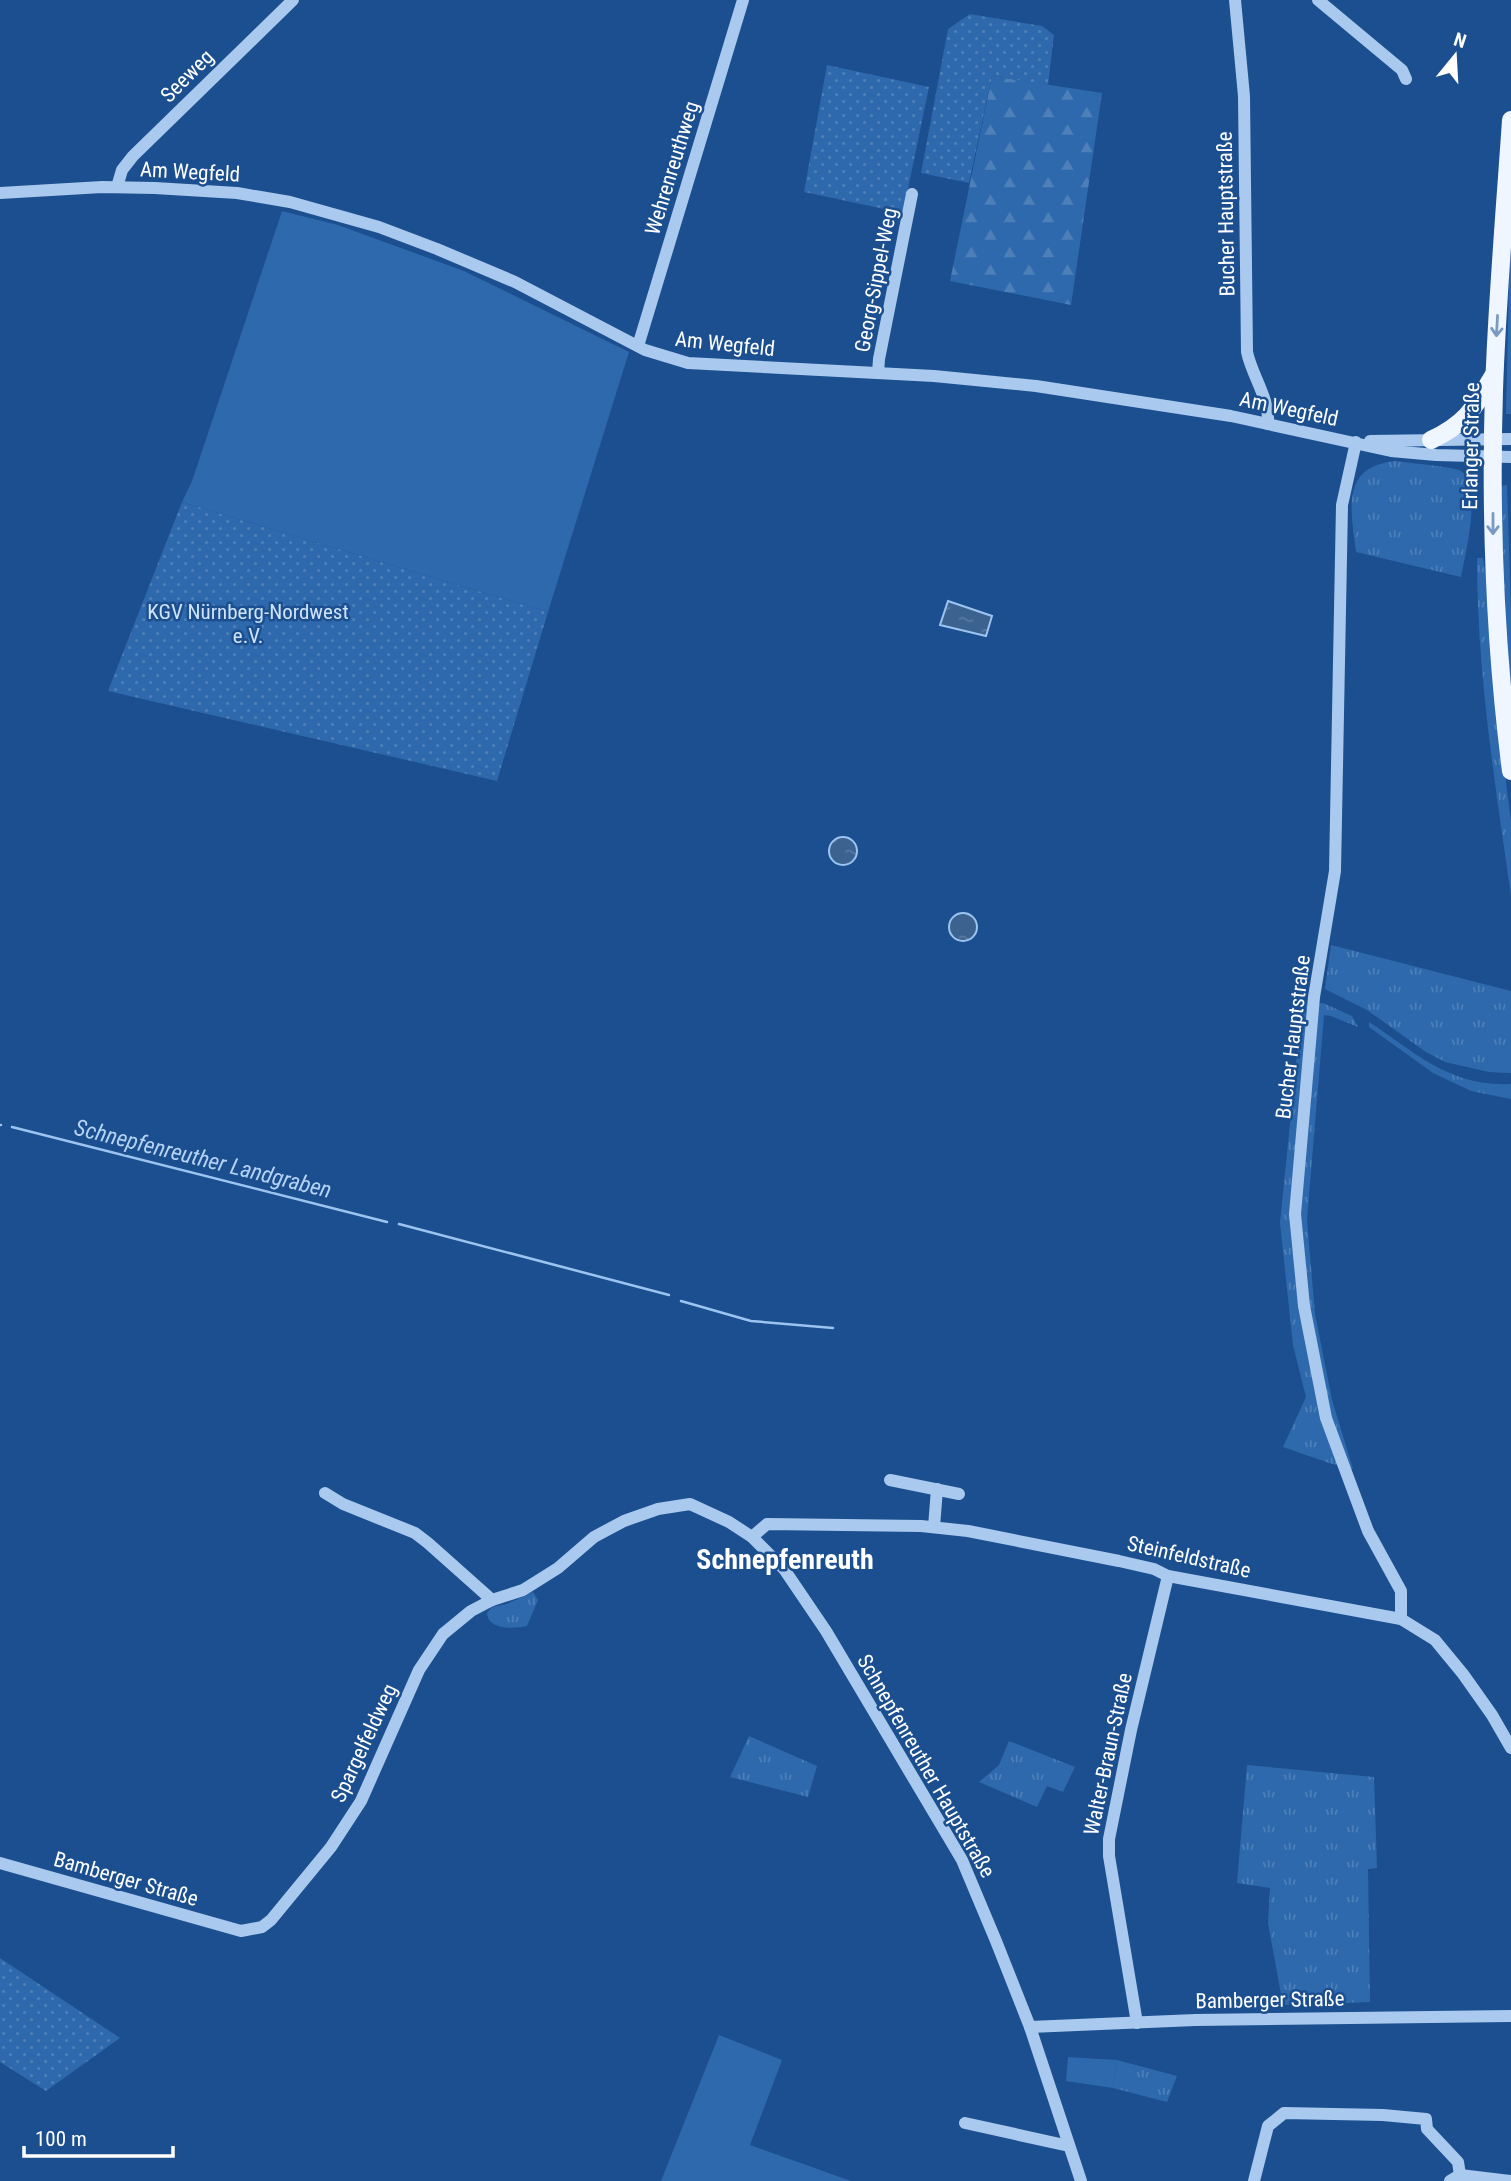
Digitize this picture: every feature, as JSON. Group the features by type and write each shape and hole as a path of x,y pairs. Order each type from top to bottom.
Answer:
{"main road":[{"name":"Erlanger Straße","path":"1511,120 1495,373 1502,447 1496,616 1511,771"},
{"path":"1432,439 1463,421 1495,373"}],"street":[{"name":"Seeweg","path":"117,187 122,170 134,156 293,0"},
{"name":"Wehrenreuthweg","path":"638,346 743,0"},
{"name":"Bucher Hauptstraße","path":"1236,0 1244,96 1247,352 1268,410 1268,424"},
{"path":"1318,0 1402,70 1406,79"},
{"name":"Am Wegfeld","path":"0,193 117,187 237,192 290,202 379,227 437,248 515,282 638,346 667,358 702,365 934,376 1036,386 1213,413 1391,451 1436,455 1502,447"},
{"name":"Georg-Sippel-Weg","path":"878,373 912,194"},
{"name":"Am Wegfeld","path":"1356,442 1432,439 1502,447"},
{"name":"Bucher Hauptstraße","path":"1356,442 1342,505 1335,871 1314,997 1295,1214 1304,1306 1326,1419 1368,1531 1401,1591 1401,1619"},
{"path":"890,1480 959,1493"},
{"path":"934,1527 937,1489"},
{"path":"325,1493 342,1504 415,1533 492,1600"},
{"name":"Spargelfeldweg","path":"241,1931 262,1927 271,1920 331,1847 361,1801 419,1670 443,1634 471,1611 492,1600 523,1590 558,1568 594,1537 624,1521 658,1509 690,1504"},
{"name":"Schnepfenreuther Hauptstraße","path":"690,1504 729,1522 752,1537 784,1569 962,1860 1030,2027 1081,2181"},
{"name":"Steinfeldstraße","path":"752,1537 768,1524 934,1527 1006,1537 1154,1569 1168,1576 1401,1619 1430,1637 1463,1674 1511,1748"},
{"name":"Walter-Braun-Straße","path":"1137,2023 1108,1839 1168,1576"},
{"name":"Bamberger Straße","path":"0,1863 241,1931"},
{"name":"Bamberger Straße","path":"1030,2027 1195,2020 1511,2016"},
{"path":"1254,2181 1268,2126 1284,2113 1383,2115 1426,2119 1427,2129 1458,2162 1455,2178 1510,2181"},
{"path":"965,2123 1069,2146"}],"green space":[{"path":"970,14 1042,26 1054,35 1048,85 992,76 969,183 921,173 948,29"},
{"path":"827,65 929,87 903,213 804,192"},
{"path":"992,76 1102,93 1071,305 950,281"},
{"path":"1511,197 1511,414 1506,414"},
{"path":"282,211 338,225 464,271 629,352 548,612 182,502 192,481"},
{"path":"1396,461 1461,471 1467,479 1472,505 1461,577 1356,552 1352,506 1357,481 1365,471"},
{"path":"1507,485 1511,720 1505,653 1499,486"},
{"name":"KGV Nürnberg-Nordwest e.V.","path":"182,502 548,612 497,781 108,691"},
{"path":"1477,558 1483,558 1488,590 1511,821 1511,896 1484,686"},
{"path":"1331,945 1511,991 1511,1073 1489,1072 1445,1062 1426,1052 1367,1010 1325,989"},
{"path":"1323,1003 1352,1016 1358,1027 1324,1015 1307,1220 1315,1314 1332,1400 1353,1469 1283,1447 1306,1397 1293,1345 1280,1223 1302,1004"},
{"path":"1369,1022 1418,1056 1452,1074 1470,1080 1511,1084 1511,1099 1471,1091 1433,1073 1369,1027"},
{"path":"533,1592 538,1600 527,1626 502,1627 488,1619 487,1613 492,1607 507,1604"},
{"path":"749,1736 817,1766 808,1797 730,1777"},
{"path":"1009,1741 1075,1767 1063,1792 1047,1786 1037,1807 979,1782 999,1765"},
{"path":"1247,1765 1374,1777 1377,1868 1368,1869 1370,2002 1283,2005 1268,1923 1270,1888 1237,1883"},
{"path":"0,1958 120,2038 46,2091 0,2062"},
{"path":"719,2035 782,2060 750,2145 851,2181 661,2181"},
{"path":"1068,2057 1117,2060 1113,2088 1066,2081"},
{"path":"1117,2060 1177,2076 1167,2102 1113,2088"}],"water":[{"path":"948,601 992,616 986,636 940,625"},
{"path":"843,837 853,841 857,851 853,861 843,865 833,861 829,851 833,841"},
{"path":"963,913 973,917 977,927 973,937 963,941 953,937 949,927 953,917"}],"waterway":[{"name":"Schnepfenreuther Landgraben","path":"12,1127 387,1222"},
{"name":"Schnepfenreuther Landgraben","path":"399,1224 669,1295"},
{"name":"Schnepfenreuther Landgraben","path":"681,1301 751,1321 833,1328"}],"district":[{"name":"Schnepfenreuth","path":"785,1559"}]}
